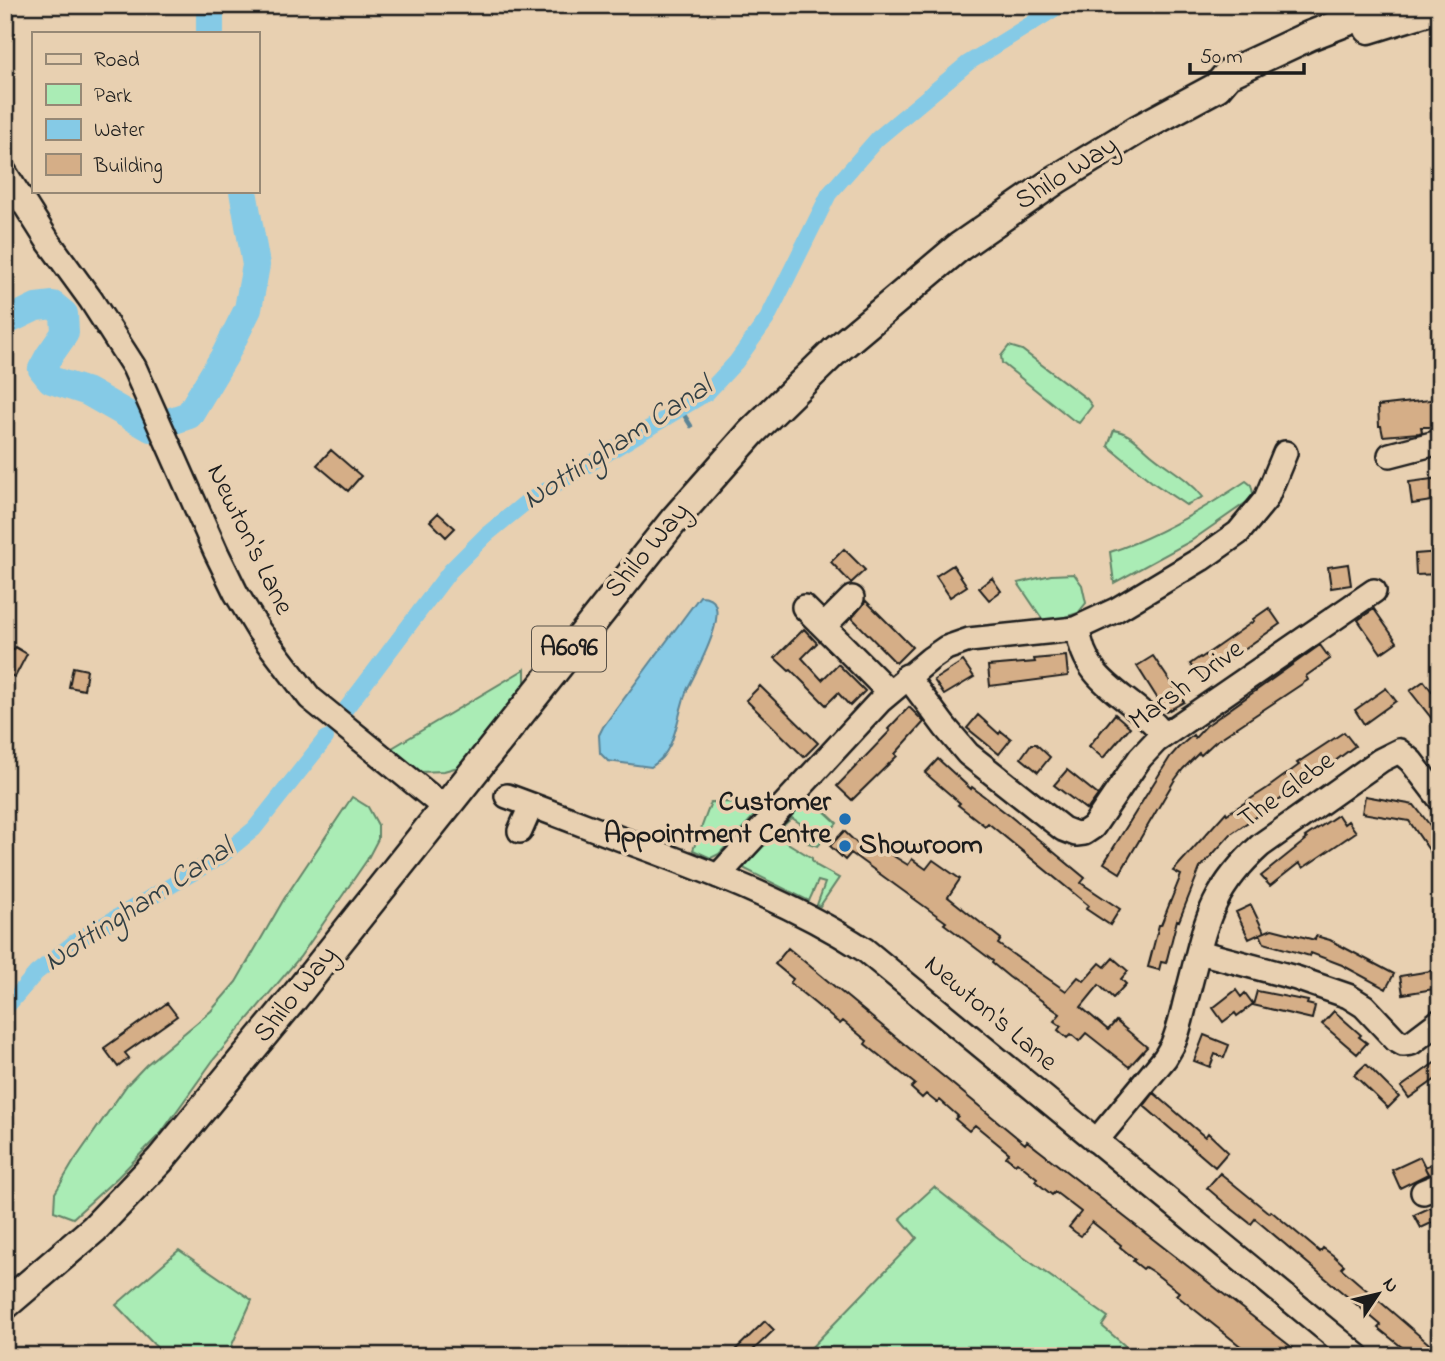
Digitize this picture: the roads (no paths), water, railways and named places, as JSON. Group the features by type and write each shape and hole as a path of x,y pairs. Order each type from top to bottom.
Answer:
{"main road":[{"name":"Shilo Way","path":"5,1305 94,1229 160,1160 233,1074 624,579 711,477 834,352 927,273 1007,212 1137,130 1217,86 1228,74 1309,36 1389,5"},
{"name":"Shilo Way","path":"1217,86 1233,87 1315,50 1440,7"}],"street":[{"name":"Newton's Lane","path":"5,173 48,241 118,339 168,440 216,552 259,631 310,698 445,807"},
{"path":"1390,455 1440,442"},
{"path":"718,876 907,676 960,642 999,635 1078,628 1116,610 1238,533 1266,499 1285,453"},
{"name":"Marsh Drive","path":"907,676 968,754 1070,832 1084,833 1097,824 1140,758 1164,735 1377,590"},
{"path":"824,626 852,598"},
{"path":"804,607 890,692"},
{"path":"1078,628 1082,653 1091,669 1152,721 1164,735"},
{"name":"The Glebe","path":"1096,1141 1165,1059 1172,1046 1211,908 1222,888 1246,859 1261,845 1399,751 1440,799"},
{"name":"Newton's Lane","path":"507,796 718,876 808,916 865,950 1358,1356"},
{"path":"520,831 531,806"},
{"path":"1199,952 1296,978 1348,996 1364,1006 1403,1044 1411,1043 1440,1021"}],"water":[{"path":"700,596 712,599 716,608 716,622 712,637 683,700 675,732 666,751 651,767 608,761 600,753 599,735 603,727"}],"waterway":[{"path":"210,32 210,12 213,5"},
{"name":"Nottingham Canal","path":"345,710 450,571 486,535 525,503 707,393 736,362 767,319 829,194 877,139 968,63 1061,5"},
{"path":"5,322 36,307 53,305 64,314 65,333 42,369 51,380 88,392 151,428 189,415 225,355 248,309 256,265 243,192"},
{"path":"681,410 691,426"},
{"name":"Nottingham Canal","path":"5,1009 36,973 76,941 220,857 254,829 326,738"}],"place":[{"name":"Customer Appointment Centre","path":"845,819"},
{"name":"Showroom","path":"845,846"}]}
